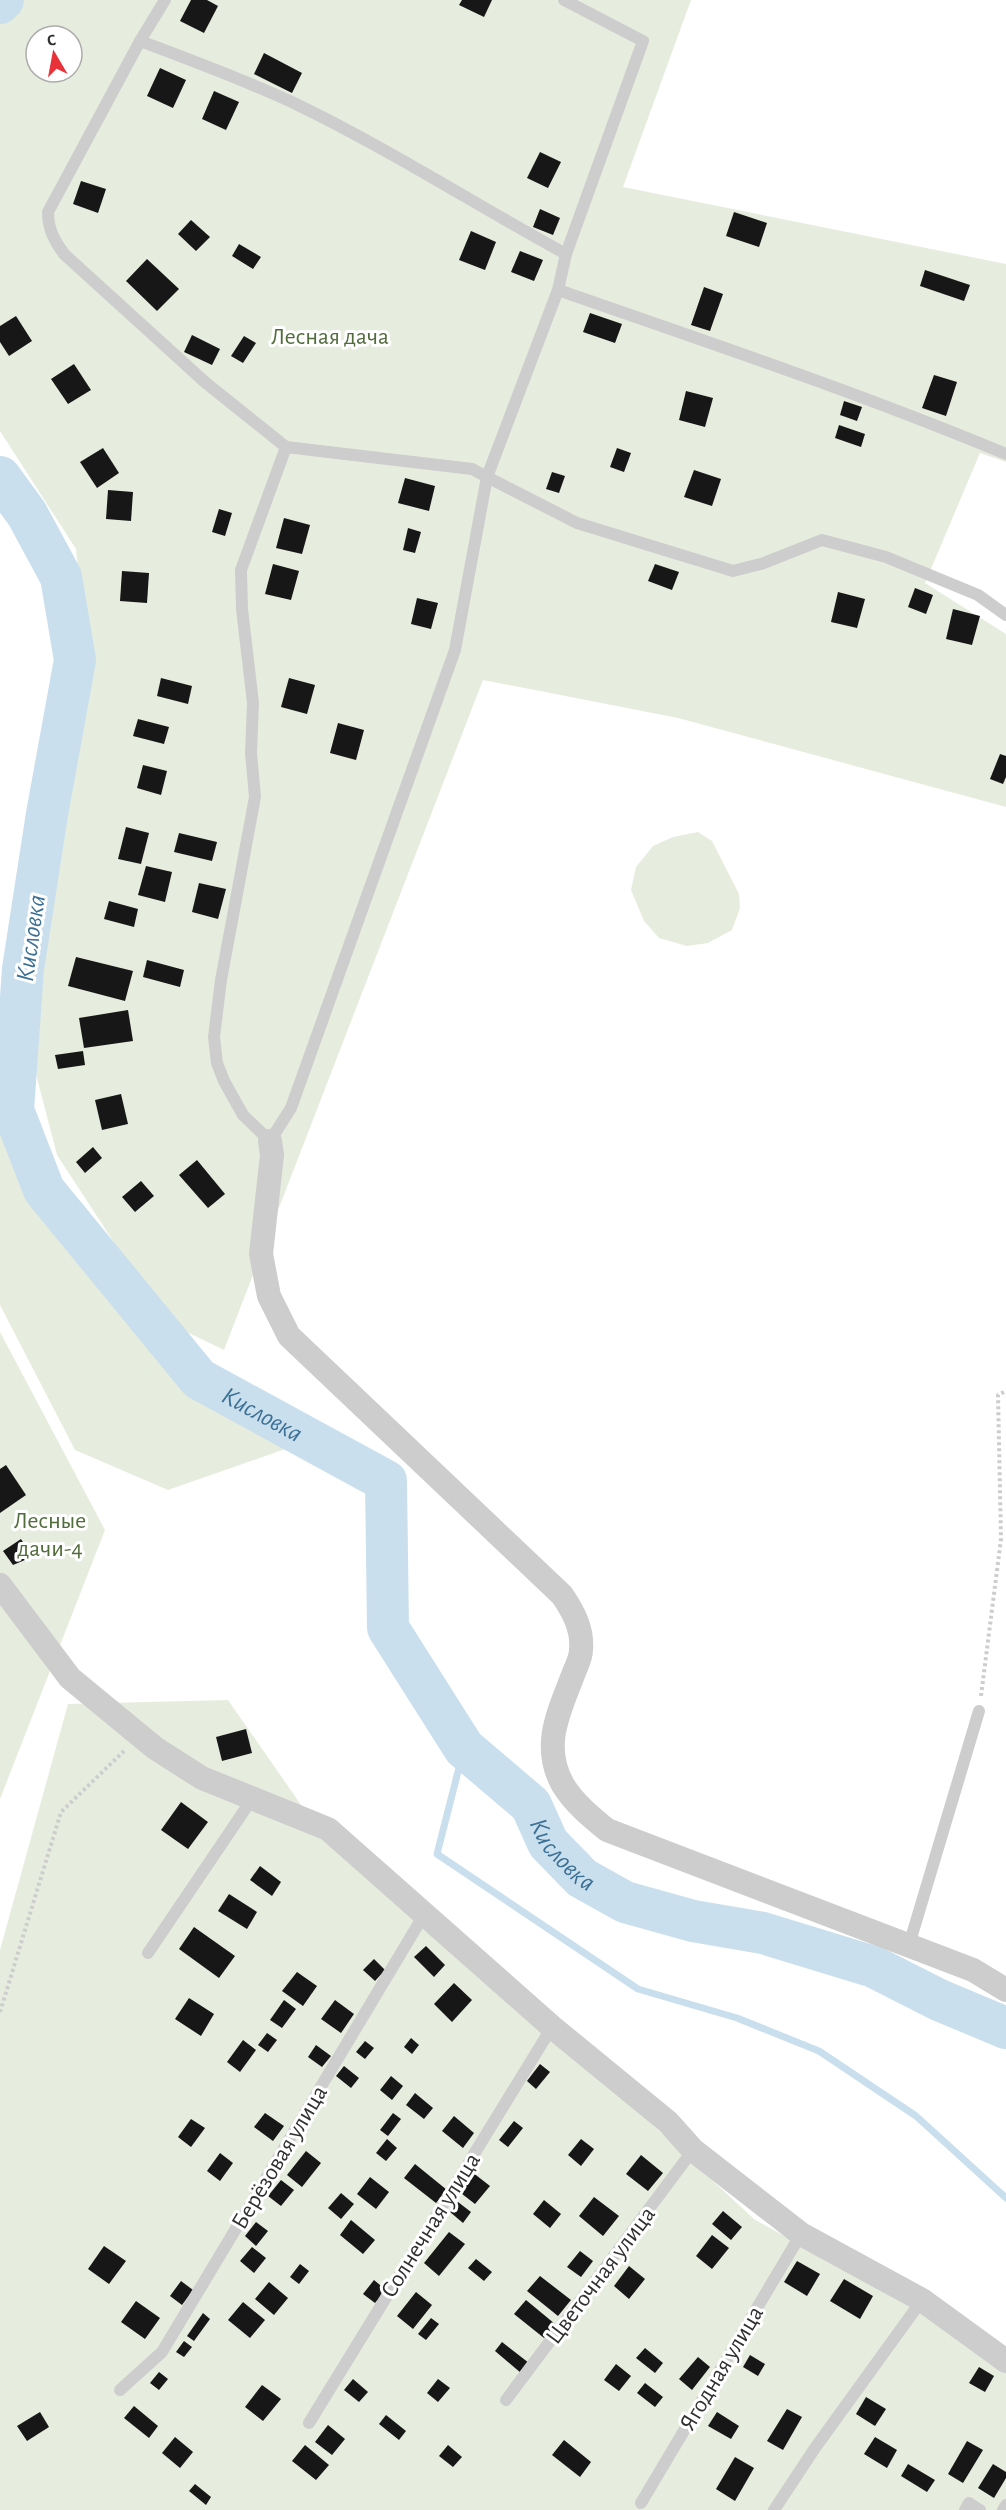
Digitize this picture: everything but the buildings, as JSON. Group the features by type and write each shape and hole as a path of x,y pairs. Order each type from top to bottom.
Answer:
{"street":[{"path":"270,1141 272,1155 261,1254 269,1296 290,1336 562,1594 571,1608 579,1628 582,1651 552,1733 554,1757 562,1784 579,1806 607,1830 973,1970 1006,1990"},
{"path":"2,1591 70,1678 155,1748 202,1778 328,1829 552,2027 668,2122 693,2150 801,2234 922,2300 1006,2361"}],"lane":[{"path":"165,0 140,41 48,212 48,225 53,238 64,254 206,383 286,447 472,469 577,522 733,571 764,563 822,540 886,557 978,595 1006,615"},
{"path":"286,447 241,570 242,609 253,702 251,753 255,796 220,980 214,1037 217,1064 224,1081 243,1115 270,1141 291,1108 455,650 487,477 558,290 566,254 643,41 564,0"},
{"path":"140,41 238,78 297,105 375,146 566,254"},
{"path":"558,290 749,356 1006,454"},
{"path":"909,1945 979,1711"},
{"path":"148,1953 252,1799"},
{"name":"Берёзовая улица","path":"120,2390 162,2352 425,1914"},
{"name":"Солнечная улица","path":"309,2423 552,2027"},
{"name":"Цветочная улица","path":"506,2400 693,2150"},
{"name":"Ягодная улица","path":"641,2503 801,2234"},
{"path":"774,2510 922,2300"},
{"path":"965,2510 969,2503 980,2510"},
{"path":"1003,2510 1006,2505"}],"path":[{"path":"979,1711 1000,1539 998,1395 1006,1391"},
{"path":"0,2012 61,1812 140,1736"}],"green space":[{"name":"Лесная дача","path":"0,0 691,0 623,187 1006,264 1006,462 980,453 925,583 1006,634 1006,807 678,718 483,680 224,1350 166,1322 57,1155 24,1028 49,927 89,681 76,549 0,431"},
{"path":"698,832 712,841 739,894 740,908 732,930 708,943 687,946 659,938 644,921 631,890 636,867 653,846 673,837"},
{"path":"11,1130 32,1187 131,1311 294,1446 168,1490 75,1450 0,1305 0,1134"},
{"name":"Лесные дачи-4","path":"0,1332 105,1530 0,1799"},
{"path":"228,1700 322,1835 625,2099 754,2219 1006,2361 1006,2510 0,2510 0,1950 68,1704"}],"waterway":[{"name":"Кисловка","path":"0,3 3,0"},
{"name":"Кисловка","path":"0,477 27,514 61,577 75,660 47,814 23,969 13,1110 44,1190 199,1379 386,1481 388,1628 464,1748 531,1805 548,1843 582,1878 625,1902 693,1921 763,1933 874,1967 939,2000 1006,2028"},
{"path":"464,1748 437,1854 638,1989 737,2018 819,2051 916,2116 1006,2198"}]}
